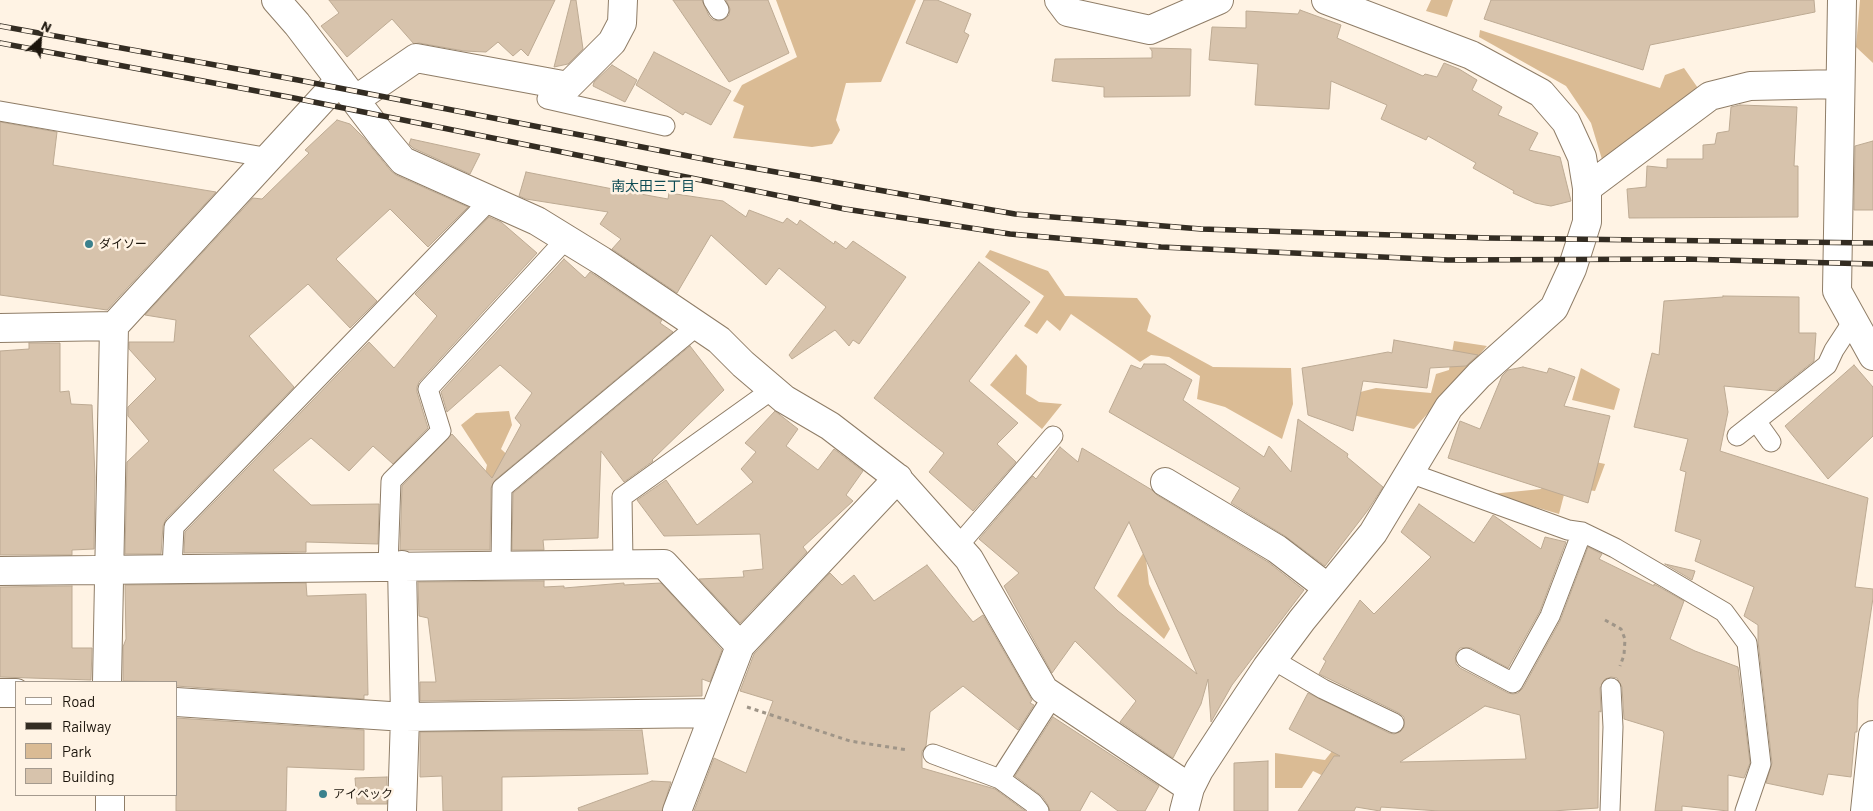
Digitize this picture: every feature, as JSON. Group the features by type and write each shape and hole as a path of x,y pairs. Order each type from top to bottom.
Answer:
{"street":[{"path":"276,0 297,24 403,161 537,221 602,261 719,340 743,364 784,399 830,426 898,478 969,558 1044,690 1187,799 1199,770 1272,659 1372,533 1449,407 1479,375 1554,308 1572,269 1587,222 1588,188 1582,157 1566,122 1541,93 1471,55 1326,0"},
{"path":"107,681 114,326 270,158 347,90 416,58 568,86 612,42 622,23 624,0"},
{"path":"1059,0 1068,12 1150,30 1219,0"},
{"path":"1842,0 1837,291 1873,356"},
{"path":"1588,188 1710,96 1750,86 1840,84"},
{"path":"0,328 114,326"},
{"path":"677,811 740,646 898,478"},
{"path":"1165,482 1277,549 1328,588"},
{"path":"0,571 395,565 664,564 740,646"},
{"path":"395,565 405,717 402,811"},
{"path":"0,693 15,694"},
{"path":"178,702 405,717 717,706"},
{"path":"1864,811 1873,734"},
{"path":"110,796 110,811"}],"lane":[{"path":"552,83 547,99 665,126"},
{"path":"0,111 270,158"},
{"path":"172,568 174,527 490,200"},
{"path":"395,565 391,482 441,431 428,389 566,239"},
{"path":"1737,436 1827,365 1834,350 1853,321"},
{"path":"501,565 502,488 697,326"},
{"path":"622,564 622,497 772,389"},
{"path":"1756,421 1771,442"},
{"path":"958,546 1053,436"},
{"path":"1410,473 1568,530 1582,532 1615,548 1724,612 1747,643 1761,764 1745,811"},
{"path":"1466,658 1513,683 1550,616 1582,532"},
{"path":"1272,659 1323,689 1394,723"},
{"path":"1610,811 1613,727 1611,688"},
{"path":"1000,779 1053,696"},
{"path":"933,754 1000,779 1033,803 1039,811"}],"path":[{"path":"1605,620 1621,629 1625,639 1624,655 1611,688"},
{"path":"717,706 850,740 933,754"}],"green space":[{"path":"776,0 916,0 881,82 846,83 836,120 840,130 832,144 812,147 733,138 744,106 733,101 742,85 797,57"},
{"path":"1431,0 1453,0 1447,17 1426,11"},
{"path":"1860,0 1873,0 1873,63 1856,47"},
{"path":"1480,30 1660,88 1665,75 1684,68 1700,91 1604,166 1591,123 1566,86 1479,37"},
{"path":"990,250 1048,271 1065,296 1137,298 1151,316 1147,331 1213,367 1291,368 1293,404 1282,439 1225,407 1197,399 1200,376 1169,357 1151,355 1140,362 1071,314 1060,331 1047,320 1037,334 1024,326 1044,296 985,257"},
{"path":"1454,341 1487,346 1414,429 1309,405 1376,388 1431,393 1436,374 1449,370"},
{"path":"1016,354 1027,366 1026,394 1039,402 1062,404 1042,429 990,385"},
{"path":"1581,368 1620,389 1614,410 1572,400"},
{"path":"509,411 512,425 501,449 515,462 501,476 483,482 487,465 461,425 476,413"},
{"path":"1555,453 1605,464 1595,491 1566,487 1559,514 1491,494 1541,489"},
{"path":"1145,550 1149,584 1170,629 1164,639 1117,596"},
{"path":"1337,745 1354,757 1340,784 1313,771 1302,788 1275,788 1275,753 1325,760"}],"building":[{"path":"329,0 555,0 528,56 521,49 513,56 498,42 486,52 464,51 419,43 414,44 392,19 347,57 321,26 339,13"},
{"path":"571,0 576,0 583,49 568,64 554,67"},
{"path":"673,0 702,0 709,16 713,20 719,21 729,15 730,9 726,0 768,0 789,53 729,82"},
{"path":"924,0 937,0 971,14 964,32 969,35 957,63 906,43"},
{"path":"1491,0 1814,0 1815,12 1650,45 1643,70 1484,19"},
{"path":"1300,10 1341,25 1337,38 1423,76 1425,74 1437,77 1444,63 1459,69 1477,80 1472,90 1502,107 1498,115 1538,133 1529,150 1560,157 1571,201 1551,206 1535,203 1513,193 1514,191 1473,168 1476,163 1428,136 1426,140 1381,119 1387,105 1331,81 1329,109 1255,105 1258,64 1209,60 1212,27 1246,28 1246,11 1298,14"},
{"path":"1150,48 1191,49 1190,96 1104,97 1104,87 1052,81 1055,59 1152,58"},
{"path":"654,52 731,91 711,125 685,112 683,115 636,85"},
{"path":"612,65 637,80 625,102 593,86 594,82"},
{"path":"1740,105 1797,107 1794,166 1798,166 1798,217 1629,218 1627,189 1646,187 1647,166 1667,168 1667,159 1703,159 1703,145 1715,144 1717,133 1729,131 1731,107"},
{"path":"337,120 350,124 396,175 468,207 428,247 390,209 336,259 377,301 350,328 308,284 249,336 294,387 166,519 163,526 161,554 125,554 127,462 149,441 128,416 128,407 156,379 129,349 129,342 174,342 176,320 145,315 253,198 262,199 309,153 305,150"},
{"name":"ダイソー","path":"0,122 57,132 53,165 216,192 107,310 0,295"},
{"path":"411,139 480,154 470,174 413,148 409,144"},
{"path":"1873,141 1873,210 1854,210 1855,146"},
{"path":"526,172 623,191 626,186 635,193 668,199 669,193 723,201 746,217 749,210 783,223 787,218 797,225 800,220 834,244 835,241 846,249 853,241 906,277 859,344 853,340 849,346 835,330 792,359 789,355 826,307 779,268 766,285 711,235 677,293 612,249 621,239 600,224 608,212 526,199 519,196"},
{"path":"489,217 501,222 537,253 419,382 417,392 428,428 393,464 373,446 349,471 311,438 273,470 311,505 379,504 378,544 306,542 306,552 184,553 185,532 369,342 394,368 437,316 415,294"},
{"path":"564,259 585,278 590,272 662,320 660,323 673,332 495,480 491,488 490,550 400,550 402,486 452,434 492,478 521,425 515,418 532,393 500,365 447,412 441,392"},
{"path":"979,262 1030,302 969,381 1018,423 997,444 1016,462 973,511 929,472 944,453 874,398"},
{"path":"1723,296 1799,297 1799,333 1816,333 1814,361 1776,391 1724,386 1728,412 1720,451 1868,498 1855,587 1873,589 1873,598 1858,699 1857,732 1855,732 1851,777 1828,774 1823,795 1766,783 1772,763 1758,641 1758,625 1744,616 1754,587 1695,561 1701,540 1675,531 1686,472 1680,470 1688,439 1634,427 1652,353 1659,355 1664,301"},
{"path":"1394,340 1478,355 1466,366 1430,368 1427,388 1363,381 1353,431 1308,415 1302,368 1388,352 1392,353"},
{"path":"29,343 60,343 60,392 69,391 71,404 92,405 95,477 94,549 72,550 72,555 0,555 0,351 29,349"},
{"path":"690,346 724,390 653,461 624,482 601,451 598,538 543,540 544,550 512,550 513,493"},
{"path":"1144,364 1165,364 1192,380 1183,400 1264,457 1269,446 1291,472 1298,419 1348,454 1347,457 1383,487 1368,510 1325,566 1285,536 1231,503 1240,488 1109,412 1131,365 1141,369"},
{"path":"1854,365 1873,387 1873,436 1828,479 1785,426"},
{"path":"1523,367 1547,373 1549,368 1575,377 1564,406 1610,416 1588,503 1448,458 1460,421 1480,429 1502,376 1508,370"},
{"path":"775,411 798,429 786,446 818,470 834,449 863,471 846,495 853,501 803,547 807,552 740,623 699,579 744,577 743,571 763,569 760,534 664,536 637,500 666,480 697,525 753,482 741,469 756,452 745,443"},
{"path":"1060,447 1078,462 1082,448 1268,562 1304,590 1232,685 1211,722 1208,679 1201,704 1173,758 1120,722 1136,701 1075,641 1052,673 1004,586 1019,573 979,539 1033,476 1036,479","holes":["1129,522 1197,674 1118,611 1094,588"]},
{"path":"1419,504 1474,543 1493,515 1541,549 1545,537 1566,542 1540,611 1508,668 1471,648 1460,648 1456,653 1456,664 1460,668 1508,693 1518,693 1523,688 1560,621 1588,547 1602,554 1599,559 1654,586 1654,584 1684,601 1670,639 1695,651 1738,667 1750,763 1744,778 1728,775 1728,811 1682,806 1682,811 1655,811 1664,734 1663,731 1624,719 1622,687 1617,678 1611,677 1605,679 1600,688 1598,808 1552,811 1439,811 1381,807 1380,811 1356,807 1354,811 1298,811 1334,756 1340,756 1289,729 1308,693 1389,733 1400,732 1404,727 1404,717 1399,713 1319,674 1326,661 1323,659 1360,600 1374,614 1431,557 1401,532","holes":["1485,706 1520,715 1526,759 1400,762"]},
{"path":"1665,564 1695,571 1692,580"},
{"path":"927,565 973,622 983,615 1032,700 1030,703 1034,705 1018,730 963,686 930,712 926,746 922,751 922,768 995,789 1025,811 694,811 714,758 746,773 773,701 740,691 754,654 830,573 842,585 854,575 874,601"},
{"path":"544,581 544,587 564,586 564,588 624,583 624,585 661,583 722,650 710,682 702,679 702,696 420,701 420,682 436,682 428,618 419,616 418,582"},
{"path":"306,583 307,596 366,594 368,695 364,695 364,699 178,686 178,681 123,681 123,647 126,639 125,585"},
{"path":"72,586 72,648 92,648 91,680 0,677 0,587"},
{"path":"1053,717 1159,786 1145,811 1118,811 1091,791 1080,811 1050,811 1042,796 1015,776"},
{"path":"178,718 364,730 364,770 287,767 286,811 176,811 176,796 178,796"},
{"path":"642,730 648,774 502,777 502,811 443,811 442,776 420,777 420,732"},
{"path":"1268,761 1268,811 1234,811 1234,763"},
{"path":"387,777 387,804 357,804 355,778"},
{"path":"652,781 671,782 662,811 579,811 578,808"}],"railway":[{"path":"0,26 298,80 719,162 1015,214 1201,229 1489,238 1873,243"},
{"path":"0,43 294,98 845,209 1010,234 1161,247 1448,260 1685,259 1873,264"}],"place":[{"name":"ダイソー","path":"89,244"},
{"name":"アイペック","path":"323,794"}],"district":[{"name":"南太田三丁目","path":"653,186"}]}
